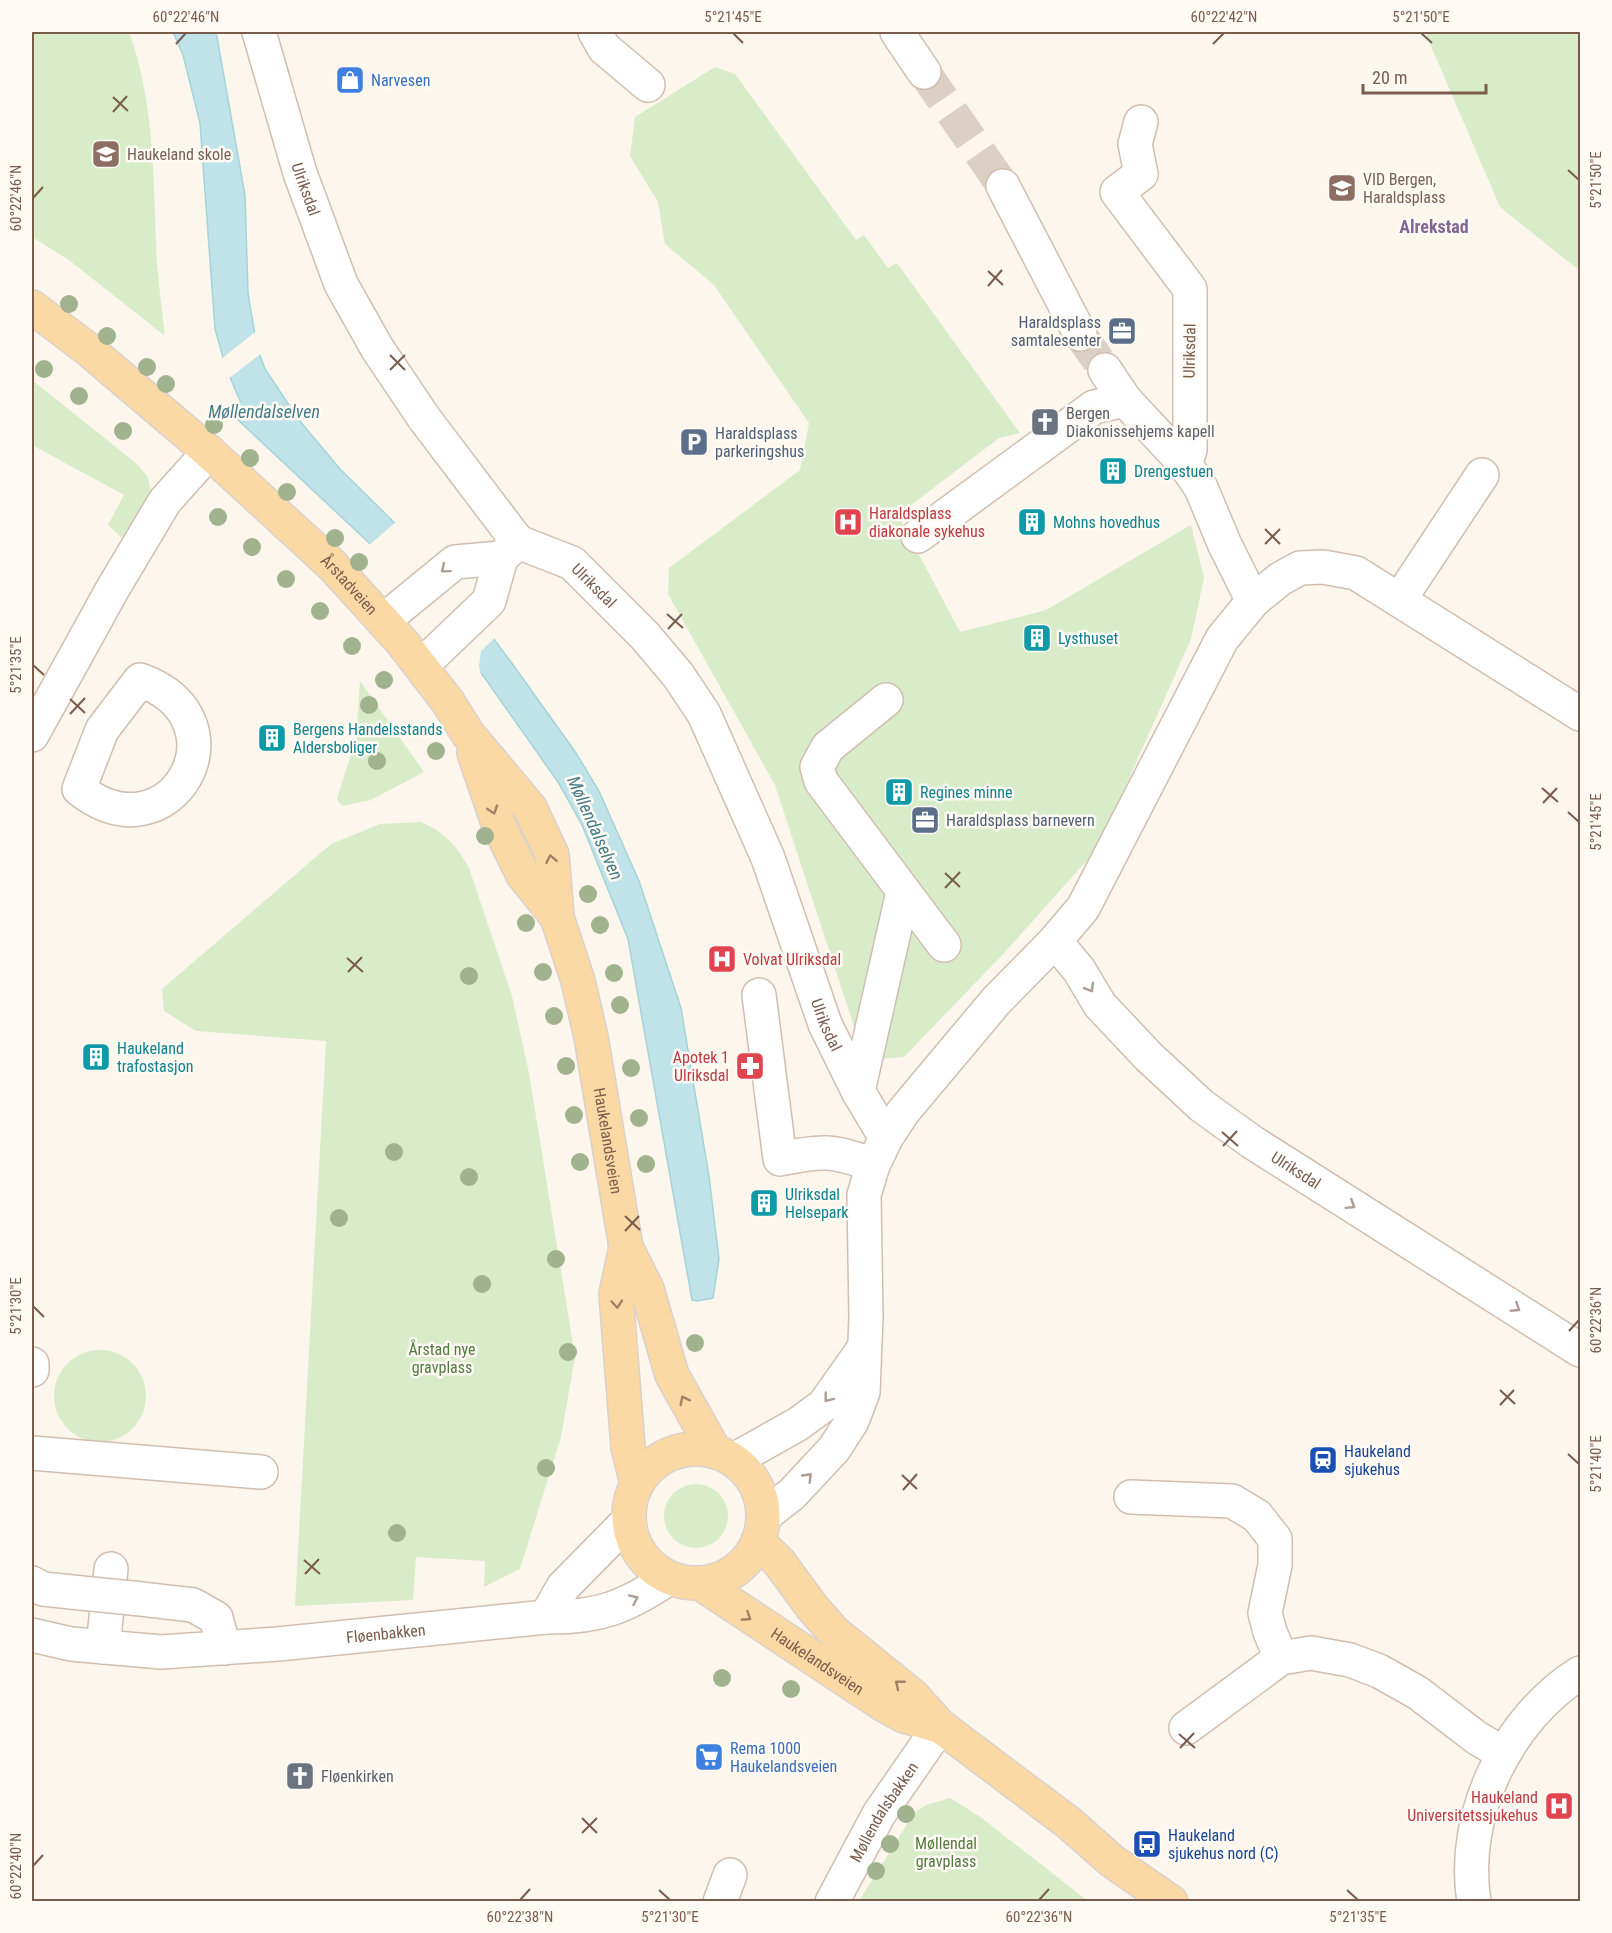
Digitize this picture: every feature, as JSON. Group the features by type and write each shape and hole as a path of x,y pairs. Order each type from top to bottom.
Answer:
{"main road":[{"name":"Årstadveien","path":"32,307 122,376 209,452 332,566 421,666 468,734 530,808 552,855 557,917 579,981 591,1037"},
{"name":"Haukelandsveien","path":"591,1037 626,1247 647,1289 672,1375 724,1455"},
{"name":"Haukelandsveien","path":"626,1247 616,1294 628,1447 637,1484"},
{"path":"691,1448 724,1455 750,1474 760,1494 761,1529 749,1559 735,1572 716,1582 684,1580 653,1568 641,1554 632,1538 628,1520 630,1502 637,1484 650,1466 672,1453 691,1448"},
{"name":"Haukelandsveien","path":"761,1529 779,1562 812,1607 834,1632 914,1696 940,1726 1068,1823 1112,1861 1171,1902"},
{"name":"Haukelandsveien","path":"684,1580 884,1706 904,1716 940,1726"},
{"name":"Haukelandsveien","path":"1112,1861 1140,1902"}],"street":[{"name":"Ulriksdal","path":"259,32 300,172 340,284 376,348 510,550 572,563 645,636 678,675 704,714 768,858 825,1024 858,1091 879,1151"},
{"path":"595,32 604,48 648,85"},
{"path":"897,32 924,72"},
{"name":"Ulriksdal","path":"1141,122 1135,144 1141,174 1117,192 1190,289 1190,450 1185,464"},
{"path":"1003,186 1080,334"},
{"path":"1105,370 1125,400 1185,464 1201,488 1224,545 1253,601"},
{"path":"918,536 1094,407 1125,400"},
{"path":"32,733 165,501 209,452"},
{"path":"1400,599 1482,474"},
{"path":"383,621 455,562 510,550"},
{"path":"421,666 489,601 510,550"},
{"path":"761,1529 827,1457 852,1421 863,1392 862,1351 866,1317 864,1195 879,1151 903,1112 996,1001 1055,941 1083,908 1222,639 1253,601 1280,579 1300,568 1323,567 1356,573 1581,714"},
{"path":"886,700 828,747 817,767 821,782 944,945"},
{"path":"858,1091 903,892"},
{"name":"Ulriksdal","path":"1055,941 1079,970 1100,1005 1202,1106 1252,1142 1581,1350"},
{"path":"759,995 780,1159 820,1151 847,1155 879,1151"},
{"path":"724,1455 798,1424 824,1405 862,1351"},
{"path":"32,1453 261,1472"},
{"path":"1131,1497 1232,1501 1257,1516 1275,1539 1275,1565 1265,1612 1270,1632 1281,1658"},
{"path":"546,1617 563,1587 628,1520"},
{"path":"103,1647 111,1569"},
{"name":"Fløenbakken","path":"32,1635 71,1644 161,1652 224,1648 546,1617 580,1617 596,1614 684,1580"},
{"path":"32,1583 43,1589 193,1605 216,1618 224,1648"},
{"path":"1186,1728 1281,1658 1311,1653 1350,1660 1378,1671 1418,1693 1477,1738 1504,1754"},
{"path":"1474,1902 1473,1847 1479,1809 1504,1754 1526,1723 1557,1689 1581,1673"},
{"name":"Møllendalsbakken","path":"832,1902 879,1814 940,1726"}],"green space":[{"name":"Haukeland skole","path":"32,32 129,32 138,60 149,117 154,175 157,263 165,336 69,260 32,237"},
{"path":"1425,32 1580,32 1580,271 1500,207"},
{"path":"715,67 735,74 856,240 864,235 888,268 897,263 1020,433 999,438 898,515 960,632 1046,610 1191,525 1204,578 1191,639 1098,848 1006,951 904,1057 865,1060 775,785 668,594 669,568 800,470 809,423 714,285 665,244 658,202 630,156 635,117"},
{"path":"32,380 137,464 148,477 151,492 122,538 108,525 124,495 32,445"},
{"path":"360,681 424,772 371,800 342,806 337,799 356,738"},
{"name":"Årstad nye gravplass","path":"421,822 437,830 449,840 469,868 512,996 529,1073 575,1357 561,1437 520,1569 484,1587 485,1561 416,1557 413,1600 295,1606 326,1041 196,1031 164,1011 162,989 331,844 380,824"},
{"path":"100,1350 126,1358 138,1370 146,1396 138,1422 126,1434 100,1442 74,1434 62,1422 54,1396 62,1370 74,1358"},
{"path":"696,1484 714,1490 722,1498 728,1516 722,1534 714,1542 696,1548 678,1542 670,1534 664,1516 670,1498 678,1490"},
{"name":"Møllendal gravplass","path":"950,1798 979,1816 1088,1901 859,1901 914,1813 926,1805"}],"water":[{"name":"Møllendalselven","path":"173,32 215,32 217,37 245,195 248,293 257,347 265,369 299,420 340,469 412,540 462,596 511,662 576,753 599,791 639,881 681,1008 709,1176 719,1259 713,1298 692,1300 628,939 582,825 558,782 484,677 383,556 236,418 241,403 226,368 215,329 200,123 183,55"}],"pier":[{"path":"258,330 262,353 228,379 221,359"},
{"path":"397,521 465,594 496,637 481,651 479,666 482,680 368,546"}],"tunnel":[{"path":"924,72 1003,186"},
{"path":"1080,334 1105,370"}],"place":[{"name":"Narvesen","path":"350,80"},
{"name":"Haukeland skole","path":"106,154"},
{"name":"VID Bergen, Haraldsplass","path":"1342,188"},
{"name":"Haraldsplass samtalesenter","path":"1122,331"},
{"name":"Bergen Diakonissehjems kapell","path":"1045,422"},
{"name":"Haraldsplass parkeringshus","path":"694,442"},
{"name":"Drengestuen","path":"1113,471"},
{"name":"Haraldsplass diakonale sykehus","path":"848,522"},
{"name":"Mohns hovedhus","path":"1032,522"},
{"name":"Lysthuset","path":"1037,638"},
{"name":"Bergens Handelsstands Aldersboliger","path":"272,738"},
{"name":"Regines minne","path":"899,792"},
{"name":"Haraldsplass barnevern","path":"925,820"},
{"name":"Volvat Ulriksdal","path":"722,959"},
{"name":"Haukeland trafostasjon","path":"96,1057"},
{"name":"Apotek 1 Ulriksdal","path":"750,1066"},
{"name":"Ulriksdal Helsepark","path":"764,1203"},
{"name":"Haukeland sjukehus","path":"1323,1460"},
{"name":"Rema 1000 Haukelandsveien","path":"709,1757"},
{"name":"Fløenkirken","path":"300,1776"},
{"name":"Haukeland Universitetssjukehus","path":"1559,1806"},
{"name":"Haukeland sjukehus nord (C)","path":"1147,1844"}],"district":[{"name":"Alrekstad","path":"1434,227"}]}
